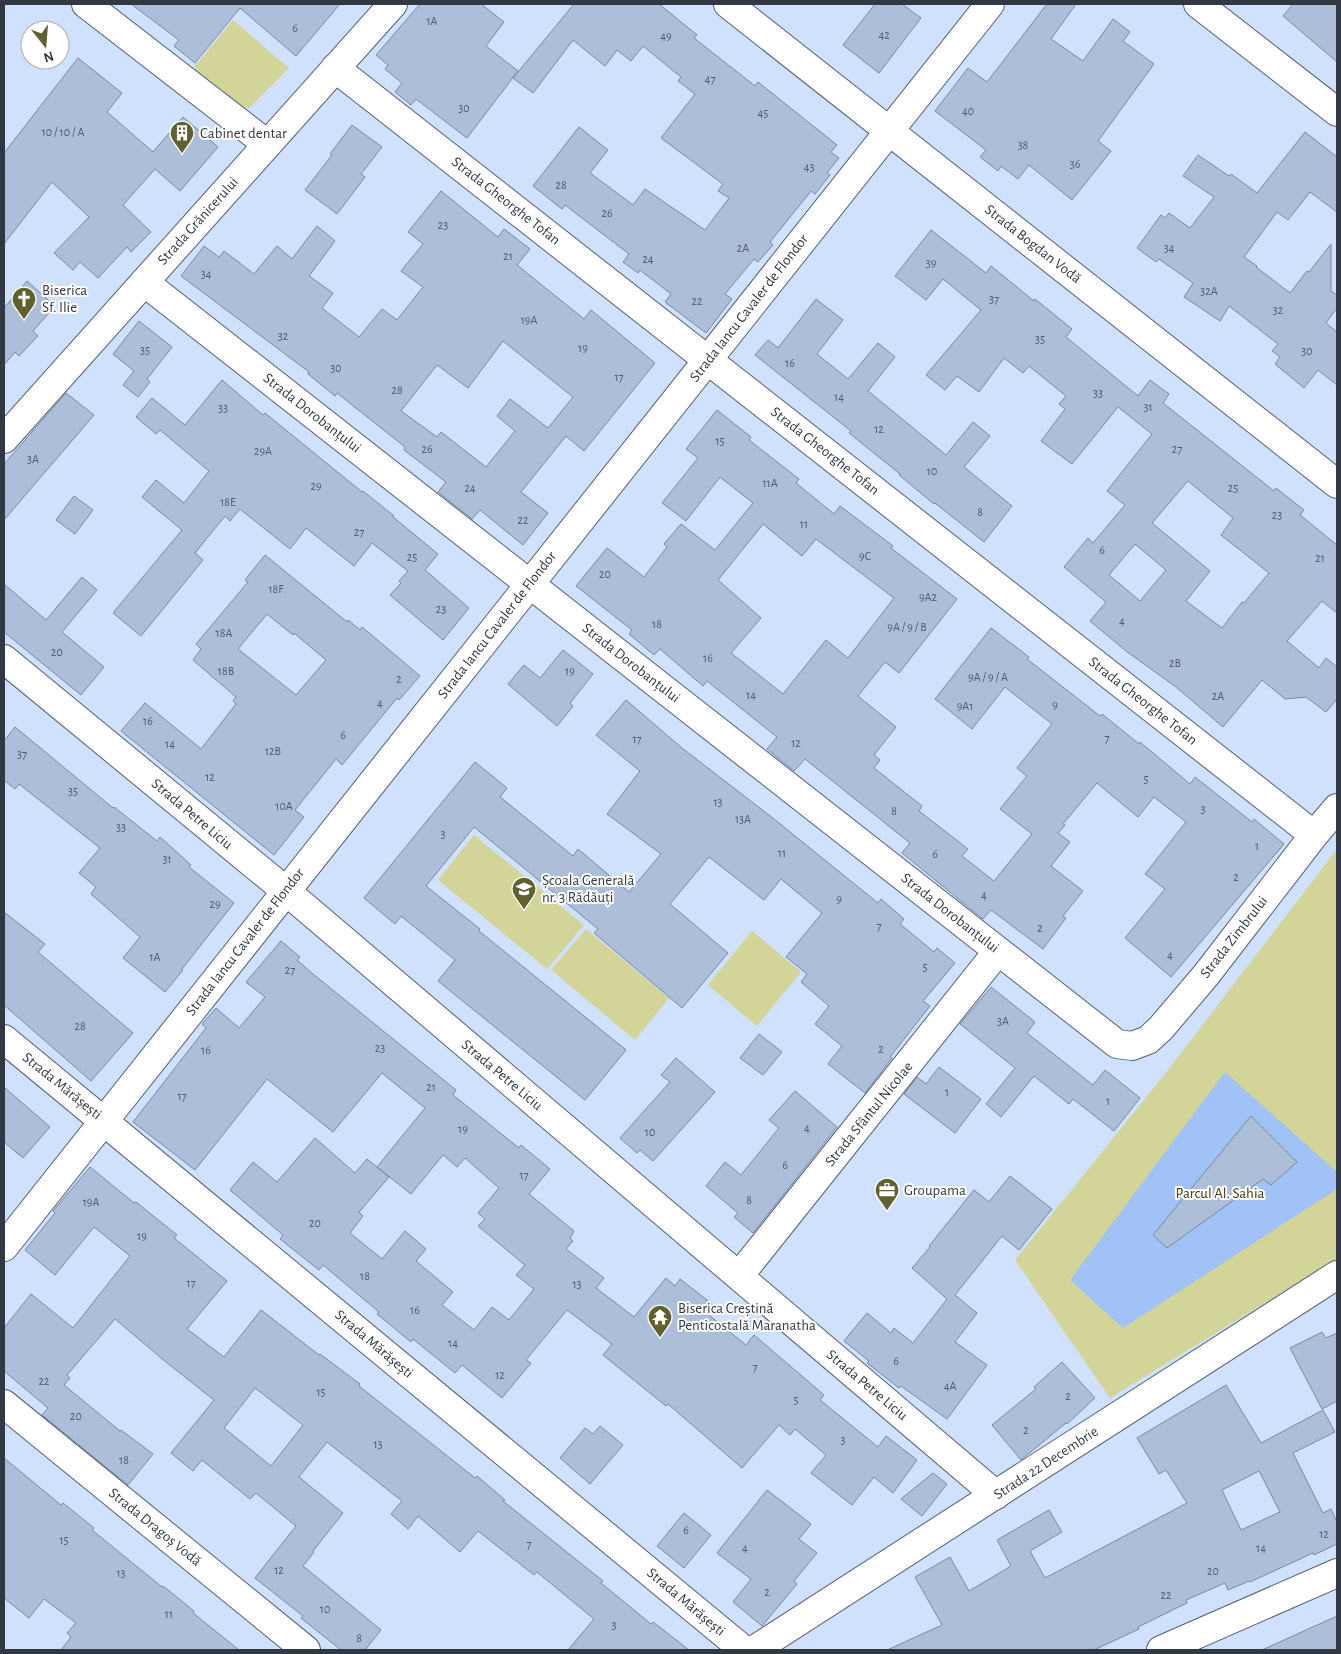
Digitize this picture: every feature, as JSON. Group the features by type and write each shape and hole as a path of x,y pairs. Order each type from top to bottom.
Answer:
{"street":[{"path":"86,4 267,144"},
{"name":"Strada Grănicerului","path":"4,439 393,4"},
{"name":"Strada Bogdan Vodă","path":"728,4 1337,484"},
{"name":"Strada Iancu Cavaler de Flondor","path":"4,1246 990,4"},
{"path":"1198,4 1337,112"},
{"name":"Strada Gheorghe Tofan","path":"336,68 1314,835"},
{"name":"Strada Dorobanțului","path":"144,282 1117,1044"},
{"name":"Strada Petre Liciu","path":"4,659 286,891 996,1495"},
{"name":"Strada Zimbrului","path":"1117,1044 1132,1046 1148,1040 1161,1028 1206,975 1337,808"},
{"name":"Strada Sfântul Nicolae","path":"739,1276 998,951"},
{"name":"Strada Mărășești","path":"4,1039 744,1650"},
{"name":"Strada 22 Decembrie","path":"754,1650 1337,1275"},
{"name":"Strada Dragoș Vodă","path":"4,1404 306,1650"},
{"path":"1162,1650 1337,1573"}],"green space":[{"path":"233,20 289,68 249,108 232,106 191,71"},
{"path":"474,835 584,925 547,969 438,880"},
{"name":"Parcul Al. Sahia","path":"1337,849 1337,1259 1110,1398 1015,1260 1165,1074"},
{"path":"586,929 669,998 635,1040 551,970"},
{"path":"752,931 801,972 757,1026 708,985"}],"water":[{"path":"1225,1072 1337,1172 1337,1189 1123,1328 1070,1280"}],"building":[{"path":"131,4 340,4 296,56 240,8 195,63 174,46 179,40"},
{"path":"420,4 481,4 504,22 486,46 518,71 467,138 416,99 411,105 395,92 402,83 385,69 388,65 376,55"},
{"path":"574,4 659,4 697,35 694,38 755,86 758,82 837,145 831,152 839,158 827,173 830,175 815,194 811,191 770,242 773,245 758,262 754,259 725,294 732,299 706,333 665,302 671,294 640,270 638,273 623,262 629,254 565,205 562,209 533,186 579,127 608,150 590,173 633,205 645,189 705,230 729,198 718,191 723,184 661,138 695,94 678,81 681,77 643,46 631,61 617,50 605,66 573,40 533,93 513,78"},
{"path":"875,4 902,4 921,18 879,73 843,45"},
{"path":"1047,4 1076,4 1051,39 1083,61 1113,19 1130,32 1123,41 1154,64 1098,141 1111,151 1072,200 1029,165 1018,179 1001,166 998,171 980,157 986,150 935,111 968,68 987,82"},
{"path":"1293,4 1337,4 1337,62 1283,16"},
{"path":"78,58 122,93 107,112 153,152 183,117 218,147 180,191 155,169 123,205 151,232 131,252 127,247 98,278 80,262 73,270 54,253 89,217 52,182 4,244 4,153"},
{"path":"352,125 382,147 361,174 365,177 337,214 305,190"},
{"path":"1305,132 1337,157 1337,212 1310,192 1288,220 1277,212 1244,257 1290,293 1331,244 1331,291 1337,295 1337,308 1326,323 1337,332 1337,385 1318,370 1304,388 1275,364 1280,357 1272,351 1278,344 1229,306 1220,321 1184,297 1193,283 1159,259 1156,262 1137,248 1161,215 1165,218 1169,213 1190,228 1214,197 1183,176 1198,155 1229,176 1231,174 1257,193"},
{"path":"441,191 498,237 504,229 530,249 517,265 584,319 591,310 655,363 584,451 566,436 521,492 548,513 523,545 480,510 472,519 438,492 446,482 404,450 405,447 337,393 335,396 308,374 309,372 181,276 204,246 219,257 224,251 254,274 277,246 292,259 317,226 335,241 309,276 333,293 322,308 359,337 382,309 397,320 423,287 401,271 423,244 408,232","holes":["503,341 573,397 548,428 510,399 497,416 515,431 486,467 441,432 437,437 401,411 437,365 468,388"]},
{"path":"931,230 986,273 991,266 1034,301 1035,299 1072,329 1066,337 1138,396 1150,380 1169,394 1163,403 1274,491 1276,488 1304,510 1300,515 1337,545 1337,613 1322,601 1287,641 1319,668 1326,658 1337,667 1337,699 1326,712 1306,697 1285,699 1262,680 1223,727 1176,687 1126,651 1090,621 1106,602 1064,567 1088,538 1093,543 1125,505 1107,491 1152,434 1118,407 1072,464 1041,441 1065,409 1059,404 1066,396 1029,366 1023,373 1004,358 979,392 957,376 945,390 926,375 981,310 943,279 926,300 895,276","holes":["1188,481 1233,518 1221,535 1269,573 1244,603 1242,602 1222,628 1186,601 1210,571 1152,523","1135,544 1166,570 1140,601 1109,575"]},
{"name":"Biserica Sf. Ilie","path":"27,281 55,306 33,331 38,336 19,356 15,352 4,365 4,308"},
{"path":"816,299 843,320 817,354 848,379 878,343 895,357 868,391 946,455 973,422 990,436 964,467 1012,506 984,542 934,504 849,433 851,431 755,355 768,340 778,348"},
{"path":"139,321 172,347 147,379 150,382 138,397 123,385 134,371 113,354"},
{"path":"222,380 263,415 265,413 363,491 438,554 425,570 469,608 443,640 390,595 401,583 399,581 408,571 372,543 354,566 306,528 290,549 240,509 230,521 225,516 195,553 203,560 141,636 113,613 182,530 142,497 156,480 184,503 209,471 160,430 156,434 136,417 152,398 185,425"},
{"path":"66,393 94,415 4,520 4,464"},
{"path":"717,410 751,437 749,440 799,479 796,483 834,514 840,506 893,546 891,548 957,599 899,673 885,662 858,696 896,727 874,755 880,760 874,768 922,806 919,811 968,849 962,856 994,881 1032,834 1000,809 1027,776 1017,768 1052,724 1005,687 972,729 935,699 991,628 1029,657 1027,659 1100,716 1102,714 1139,744 1140,742 1190,784 1195,777 1252,822 1254,819 1284,844 1171,977 1125,938 1165,889 1145,874 1186,822 1154,797 1138,817 1097,783 1063,824 1065,825 1058,833 1070,842 1051,866 1083,891 1063,916 1066,918 1043,949 991,910 983,919 902,853 910,843 805,759 794,771 767,749 777,737 707,681 703,686 660,649 654,655 629,634 632,630 576,586 607,548 644,577 667,547 664,544 681,524 715,550 753,503 720,477 686,521 662,503 698,458 686,449","holes":["763,524 802,556 816,539 894,598 848,658 826,640 783,694 731,653 761,618 718,580"]},
{"path":"74,496 93,510 75,534 56,520"},
{"path":"265,555 347,622 348,620 360,630 362,627 420,676 399,700 397,698 342,765 336,759 295,810 304,817 274,855 121,731 145,703 201,749 236,704 233,701 236,697 193,660 201,649 196,644 248,582 245,580","holes":["267,614 293,635 294,633 326,660 296,695 238,649"]},
{"path":"82,577 97,590 62,632 104,667 81,695 4,632 4,584 46,620"},
{"path":"563,650 593,674 570,703 573,706 557,726 508,684 524,665 540,678"},
{"path":"626,700 682,748 878,903 881,899 904,919 900,924 934,952 937,948 955,963 923,1001 930,1006 890,1057 892,1058 865,1093 828,1064 842,1046 815,1024 829,1006 801,982 807,974 786,957 822,913 781,879 764,900 709,857 670,904 728,953 682,1008 594,933 598,929 474,827 426,886 626,1050 585,1100 438,981 455,960 401,916 395,924 364,898 475,762 507,788 500,797 573,856 578,849 629,892 661,854 607,814 640,771 596,735"},
{"path":"15,727 113,808 157,841 160,837 191,865 189,867 234,903 165,992 123,958 140,937 91,894 96,887 79,873 100,848 19,784 15,789 4,780 4,741"},
{"path":"4,912 45,944 38,952 133,1033 91,1081 4,1005"},
{"path":"281,941 300,957 297,960 313,974 456,1090 453,1095 519,1148 521,1145 550,1169 529,1194 574,1231 570,1238 573,1241 566,1249 604,1278 596,1288 634,1317 666,1278 675,1286 680,1279 716,1307 709,1315 746,1345 754,1335 824,1395 820,1400 878,1447 886,1436 917,1460 893,1493 874,1477 852,1505 811,1473 826,1455 795,1429 790,1435 779,1425 742,1468 668,1404 666,1406 603,1355 612,1344 567,1310 526,1360 531,1363 502,1398 462,1365 455,1373 413,1339 411,1342 377,1314 379,1312 323,1265 319,1270 280,1239 283,1235 230,1190 253,1162 277,1182 315,1138 355,1173 367,1159 389,1177 359,1212 363,1216 350,1233 382,1259 405,1231 426,1249 416,1261 453,1292 442,1305 474,1330 492,1307 509,1320 534,1289 516,1275 525,1265 478,1226 485,1219 478,1213 499,1188 465,1158 457,1167 443,1155 411,1194 377,1167 425,1108 382,1073 333,1132 267,1079 195,1170 133,1122 206,1028 202,1024 216,1008 239,1028 265,997 246,982"},
{"path":"991,987 1035,1022 1027,1033 1093,1085 1105,1070 1140,1098 1114,1131 1073,1099 1069,1104 1034,1076 1001,1117 986,1104 1015,1068 960,1024"},
{"path":"759,1034 782,1052 763,1075 740,1058"},
{"path":"676,1058 715,1092 653,1161 640,1150 637,1153 620,1138 670,1082 661,1075"},
{"path":"939,1067 981,1099 955,1133 904,1094 917,1077 926,1084"},
{"path":"4,1087 50,1127 23,1158 4,1142"},
{"path":"795,1091 837,1127 753,1233 734,1217 738,1213 706,1186 725,1162 741,1175 779,1128 769,1120"},
{"path":"1251,1116 1297,1162 1271,1185 1263,1179 1167,1248 1153,1235"},
{"path":"90,1167 177,1235 174,1238 227,1281 187,1329 224,1357 261,1310 360,1384 359,1386 475,1478 477,1476 505,1500 503,1501 603,1581 601,1583 651,1624 653,1622 689,1650 568,1650 594,1619 537,1572 534,1575 478,1531 460,1552 418,1516 408,1529 391,1514 402,1501 327,1442 299,1477 343,1513 303,1566 381,1630 365,1650 341,1650 301,1618 303,1616 255,1578 296,1526 256,1493 250,1499 202,1460 193,1471 171,1453 214,1400 115,1319 67,1375 70,1378 64,1385 120,1431 153,1454 128,1485 42,1415 48,1408 4,1371 4,1328 31,1294 73,1328 130,1256 94,1227 55,1275 25,1250 55,1213 53,1211","holes":["255,1388 303,1425 271,1466 224,1428"]},
{"path":"1010,1176 1052,1209 1019,1250 1002,1236 955,1295 977,1313 955,1342 987,1365 947,1419 901,1386 899,1388 867,1363 869,1361 844,1341 867,1313 891,1333 894,1328 913,1343 947,1299 912,1268 974,1190 989,1202"},
{"path":"1322,1332 1326,1338 1337,1333 1337,1401 1322,1409 1290,1348"},
{"path":"1062,1362 1095,1398 1067,1424 1021,1460 992,1425 1036,1389 1034,1387"},
{"path":"1226,1385 1261,1443 1323,1410 1335,1432 1293,1453 1323,1513 1331,1509 1337,1522 1337,1544 1250,1582 1228,1590 1225,1583 1186,1600 1187,1603 1138,1627 1139,1629 1094,1650 887,1650 942,1625 915,1577 950,1557 969,1591 1011,1566 997,1540 1049,1510 1062,1532 1030,1551 1045,1578 1187,1503 1166,1470 1159,1474 1137,1438","holes":["1259,1471 1280,1512 1241,1530 1222,1490"]},
{"path":"600,1426 623,1445 590,1484 560,1458 585,1428 593,1434"},
{"path":"4,1458 61,1505 63,1503 94,1528 92,1530 194,1611 193,1613 239,1650 61,1650 71,1637 67,1633 76,1623 44,1599 29,1618 4,1598"},
{"path":"933,1473 947,1484 922,1516 901,1499"},
{"path":"767,1490 811,1524 799,1539 817,1553 794,1581 797,1584 762,1626 733,1602 751,1579 717,1553"},
{"path":"684,1513 711,1535 684,1568 657,1546"},
{"path":"1337,1616 1337,1650 1262,1650"}],"place":[{"name":"Cabinet dentar","path":"182,154"},
{"name":"Biserica Sf. Ilie","path":"24,320"},
{"name":"Școala Generală nr. 3 Rădăuți","path":"524,910"},
{"name":"Groupama","path":"887,1211"},
{"name":"Biserica Creștină Penticostală Maranatha","path":"660,1338"}]}
